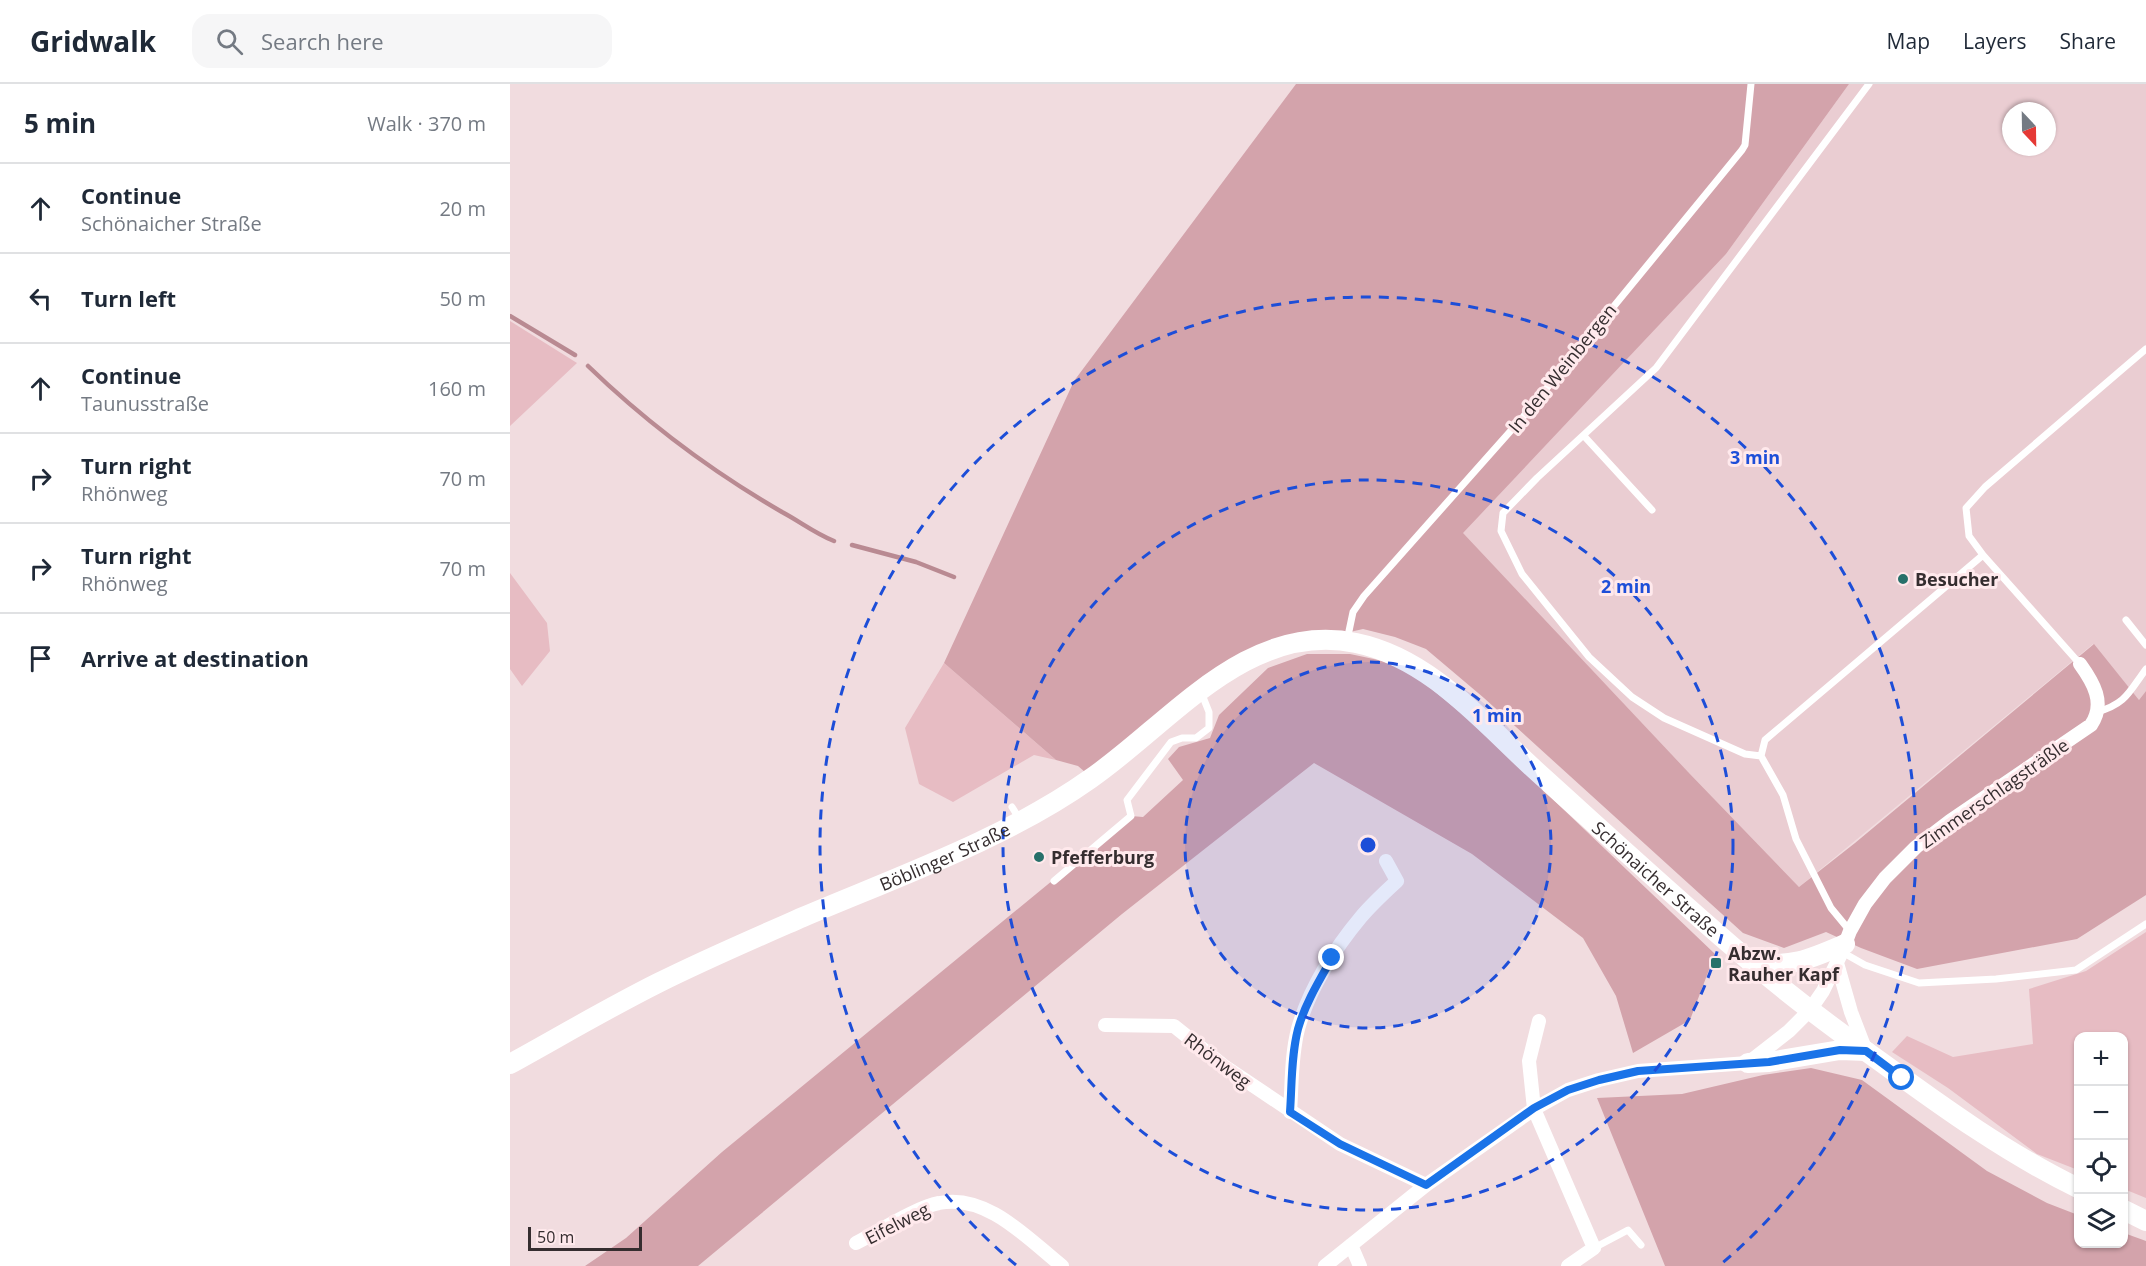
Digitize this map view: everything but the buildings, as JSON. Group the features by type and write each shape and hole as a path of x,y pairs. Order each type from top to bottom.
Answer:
{"main road":[{"name":"Böblinger Straße","path":"510,1064 612,1006 715,955 953,852 1016,814 1053,803 1092,778 1143,739 1200,690 1252,657 1280,646 1311,641 1353,639"},
{"name":"Schönaicher Straße","path":"1353,639 1413,665 1455,696 1752,963 1810,1010 1989,1137 2050,1174 2074,1186"},
{"path":"1752,963 1791,964 1844,948"},
{"path":"1748,1064 1840,1050 1866,1051"},
{"path":"2128,1212 2146,1221"}],"street":[{"path":"2080,664 2095,686 2098,697 2097,712"},
{"name":"Zimmerschlagsträßle","path":"1748,1064 1789,1031 1810,1010 1823,991 1865,904 1885,878 1916,847 2002,784 2087,729 2095,720 2097,712"},
{"path":"1290,1112 1293,1061 1298,1030 1308,1001 1332,958 1362,916 1397,881 1386,861"},
{"path":"1844,948 1851,1012 1866,1051"},
{"path":"1539,1021 1529,1061 1534,1108 1594,1248 1568,1266"},
{"name":"Rhönweg","path":"1105,1025 1174,1026 1224,1066 1340,1144 1426,1185"},
{"path":"1325,1266 1426,1185 1534,1108 1568,1090 1638,1071 1748,1064"},
{"name":"Eifelweg","path":"856,1244 937,1203 956,1201 982,1207 1003,1219 1062,1266"},
{"path":"1351,1245 1360,1266"}],"lane":[{"name":"In den Weinbergen","path":"1353,639 1353,612 1364,596 1523,417 1746,145 1751,84"},
{"path":"1761,756 1745,754 1664,718 1632,698 1589,657 1522,574 1501,531 1503,513 1537,478 1656,368 1869,84"},
{"path":"2080,664 1983,555 1969,536 1966,508 1985,487 2146,349"},
{"path":"1584,436 1652,510"},
{"path":"1983,555 1765,740 1761,756 1783,795 1796,838 1831,908 1844,948 1865,965 1919,983 1996,979 2076,970 2146,924"},
{"path":"2126,620 2146,645"},
{"name":"Zimmerschlagsträßle","path":"2097,712 2112,708 2123,701 2146,669"},
{"path":"1054,881 1131,816 1127,800 1171,742 1182,738 1196,738 1209,728 1209,712 1200,690"},
{"path":"1594,1248 1628,1230 1641,1245"}],"shaded area":[{"path":"1296,84 1849,84 1726,254 1463,533 1799,887 2094,644 2139,700 2146,691 2146,895 2077,939 1917,969 1826,932 1784,948 1743,933 1484,698 1426,649 1395,637 1363,629 1311,641 1200,690 1092,778 1078,766 1056,760 944,663 1074,381"},
{"path":"1849,84 2146,84 2146,691 2139,700 2093,644 1799,887 1462,533 1726,254"},
{"path":"510,321 577,363 510,426"},
{"path":"510,573 547,623 550,651 522,686 510,669"},
{"path":"1307,654 1350,654 1383,661 1413,674 1472,722 1715,954 1690,1020 1633,1053 1616,996 1583,938 1472,854 1314,763 1122,914 698,1266 585,1266 626,1238 722,1152 1131,816 1143,817 1183,780 1168,759 1179,747 1210,738 1219,715 1268,668"},
{"path":"944,663 1056,760 1034,755 953,802 919,784 905,728"},
{"path":"2146,932 2146,1198 2128,1191 2128,1032 2074,1032 2074,1168 2037,1154 1948,1088 1892,1052 1907,1036 1953,1057 2033,1044 2029,989 2086,971"},
{"path":"1811,1068 1862,1080 1987,1171 2047,1203 2074,1213 2074,1248 2128,1248 2128,1234 2146,1241 2146,1266 1665,1266 1597,1098 1682,1094 1763,1075"}],"waterway":[{"path":"510,316 575,355"},
{"path":"588,366 633,407 705,463 756,496 834,541"},
{"path":"852,545 916,562 954,577"}],"place":[{"name":"Besucher","path":"1903,579"},
{"name":"Pfefferburg","path":"1039,857"},
{"name":"Abzw. Rauher Kapf","path":"1716,963"}],"route":[{"path":"1332,958 1308,1001 1298,1030 1293,1061 1290,1112 1340,1144 1426,1185 1534,1108 1568,1090 1638,1071 1769,1062 1840,1050 1866,1051 1902,1078"}]}
